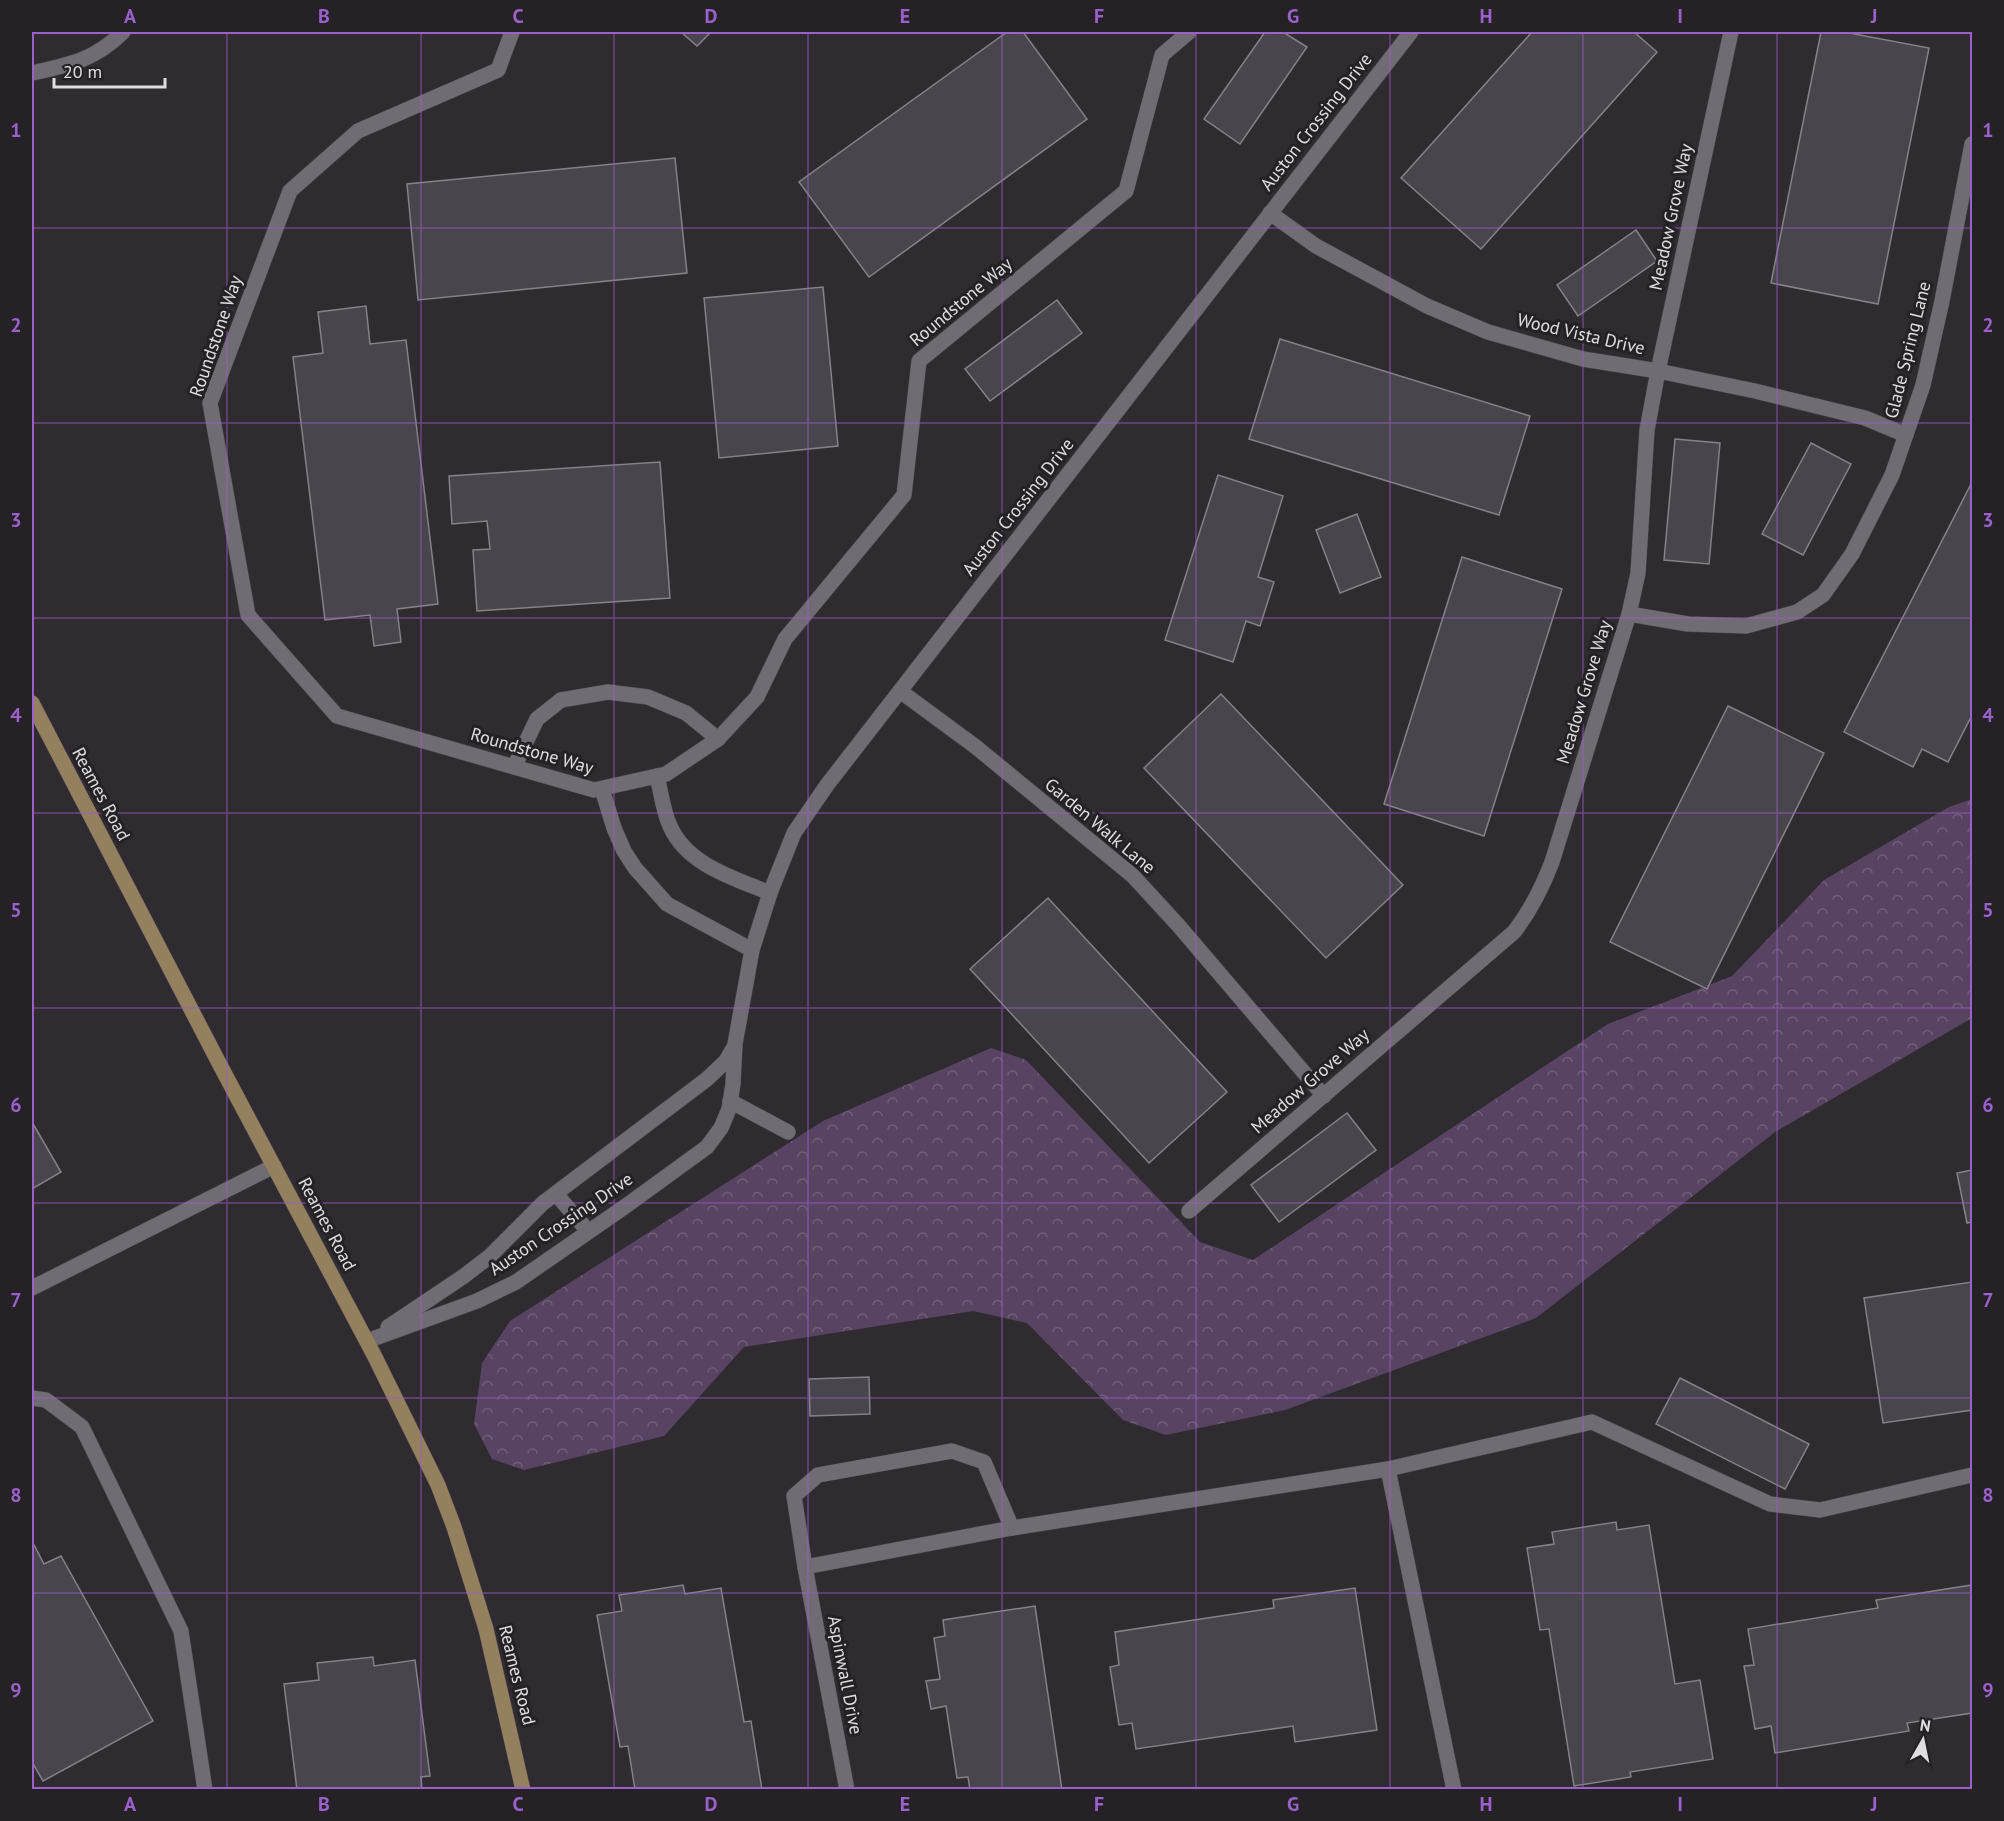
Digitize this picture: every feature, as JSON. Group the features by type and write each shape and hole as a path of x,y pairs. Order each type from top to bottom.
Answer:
{"main road":[{"name":"Reames Road","path":"32,703 367,1341 438,1485 454,1527 486,1629 523,1790"}],"street":[{"path":"32,73 65,66 90,57 113,42 123,32"},
{"name":"Roundstone Way","path":"512,32 498,69 358,131 290,190 210,403 248,615 337,716 594,790 666,774 718,739 757,697 785,639 904,495 919,361 1126,191 1162,55 1189,32"},
{"name":"Auston Crossing Drive","path":"367,1341 477,1301 516,1282 623,1209 707,1147 721,1128 730,1101 735,1044 752,950 770,893 794,833 827,784 1411,32"},
{"name":"Meadow Grove Way","path":"1189,1211 1514,932 1530,911 1541,890 1552,862 1629,614 1638,573 1647,430 1731,32"},
{"name":"Glade Spring Lane","path":"1629,614 1688,624 1746,626 1797,612 1823,595 1852,554 1892,475 1926,375 1972,144"},
{"name":"Wood Vista Drive","path":"1270,213 1316,246 1427,306 1488,332 1583,359 1658,371 1755,391 1865,418 1906,435"},
{"name":"Garden Walk Lane","path":"900,691 976,747 1133,876 1324,1095"},
{"path":"514,767 537,720 561,700 608,692 648,697 686,713 718,739"},
{"path":"657,776 670,825 679,842 713,869 770,893"},
{"path":"602,789 624,851 635,868 667,904 752,950"},
{"name":"Auston Crossing Drive","path":"367,1341 490,1256 543,1203 707,1079 726,1061 735,1044"},
{"path":"730,1101 788,1132"},
{"path":"32,1288 274,1166"},
{"path":"556,1194 588,1231"},
{"path":"32,1398 46,1400 82,1427 181,1631 205,1790"},
{"path":"805,1567 1012,1528 1388,1469 1592,1422 1770,1504 1820,1510 1972,1475"},
{"name":"Aspinwall Drive","path":"847,1790 794,1496 818,1475 952,1451 984,1462 1012,1528"},
{"path":"1388,1469 1454,1790"}],"green space":[{"path":"1972,799 1972,1018 1775,1132 1536,1318 1285,1410 1166,1435 1123,1420 1027,1323 973,1311 744,1347 664,1436 524,1470 492,1459 474,1424 482,1363 510,1321 823,1121 991,1048 1026,1060 1200,1242 1253,1260 1608,1024 1732,976 1824,880 1949,807"}],"building":[{"path":"681,32 711,32 697,46"},
{"path":"1007,32 1023,32 1087,119 869,277 799,182"},
{"path":"1265,32 1283,32 1307,47 1240,144 1204,119"},
{"path":"1532,32 1634,32 1657,52 1481,249 1401,178"},
{"path":"1821,32 1844,32 1929,48 1878,304 1771,283"},
{"path":"675,158 687,273 418,300 407,184"},
{"path":"1636,230 1657,261 1578,316 1557,285"},
{"path":"823,287 838,446 719,458 704,298"},
{"path":"1057,300 1082,333 990,401 965,369"},
{"path":"366,306 370,344 406,340 438,604 397,609 401,642 374,646 370,615 325,620 293,357 323,353 318,312"},
{"path":"1280,339 1530,416 1499,515 1249,439"},
{"path":"1675,439 1720,443 1709,564 1664,560"},
{"path":"1811,443 1851,464 1803,555 1762,534"},
{"path":"660,462 670,598 477,611 473,550 490,549 487,521 452,524 449,476"},
{"path":"1218,475 1283,496 1258,577 1274,582 1260,626 1246,621 1233,662 1165,640"},
{"path":"1972,482 1972,715 1948,762 1922,749 1913,767 1844,732"},
{"path":"1357,514 1381,577 1340,593 1316,530"},
{"path":"1462,557 1562,589 1484,836 1384,804"},
{"path":"1221,694 1403,885 1326,958 1144,768"},
{"path":"1728,706 1824,753 1707,989 1610,942"},
{"path":"1048,898 1227,1092 1149,1163 970,969"},
{"path":"1347,1113 1376,1150 1279,1222 1251,1185"},
{"path":"32,1122 61,1172 32,1189"},
{"path":"1972,1170 1972,1222 1967,1223 1957,1173"},
{"path":"1972,1282 1972,1410 1883,1423 1864,1298"},
{"path":"869,1377 870,1414 810,1416 809,1379"},
{"path":"1680,1378 1809,1444 1785,1489 1656,1424"},
{"path":"1616,1522 1617,1530 1649,1525 1675,1684 1700,1680 1713,1759 1630,1772 1631,1777 1574,1786 1549,1629 1540,1630 1527,1548 1554,1544 1552,1532"},
{"path":"32,1541 44,1564 61,1556 153,1721 43,1781 32,1762"},
{"path":"683,1585 685,1594 721,1588 744,1722 751,1721 762,1790 635,1790 628,1746 620,1747 597,1615 622,1611 619,1595"},
{"path":"1972,1585 1972,1713 1907,1723 1909,1731 1775,1753 1771,1726 1755,1729 1744,1666 1754,1665 1748,1629 1878,1608 1876,1600"},
{"path":"1355,1588 1377,1730 1295,1742 1293,1726 1136,1749 1132,1723 1119,1725 1110,1667 1119,1665 1115,1632 1274,1608 1273,1600"},
{"path":"1035,1606 1062,1790 970,1790 968,1777 957,1778 946,1706 931,1709 926,1681 940,1679 934,1638 945,1636 943,1620"},
{"path":"373,1657 374,1666 415,1660 430,1776 421,1777 422,1790 297,1790 284,1684 319,1680 317,1663"}]}
